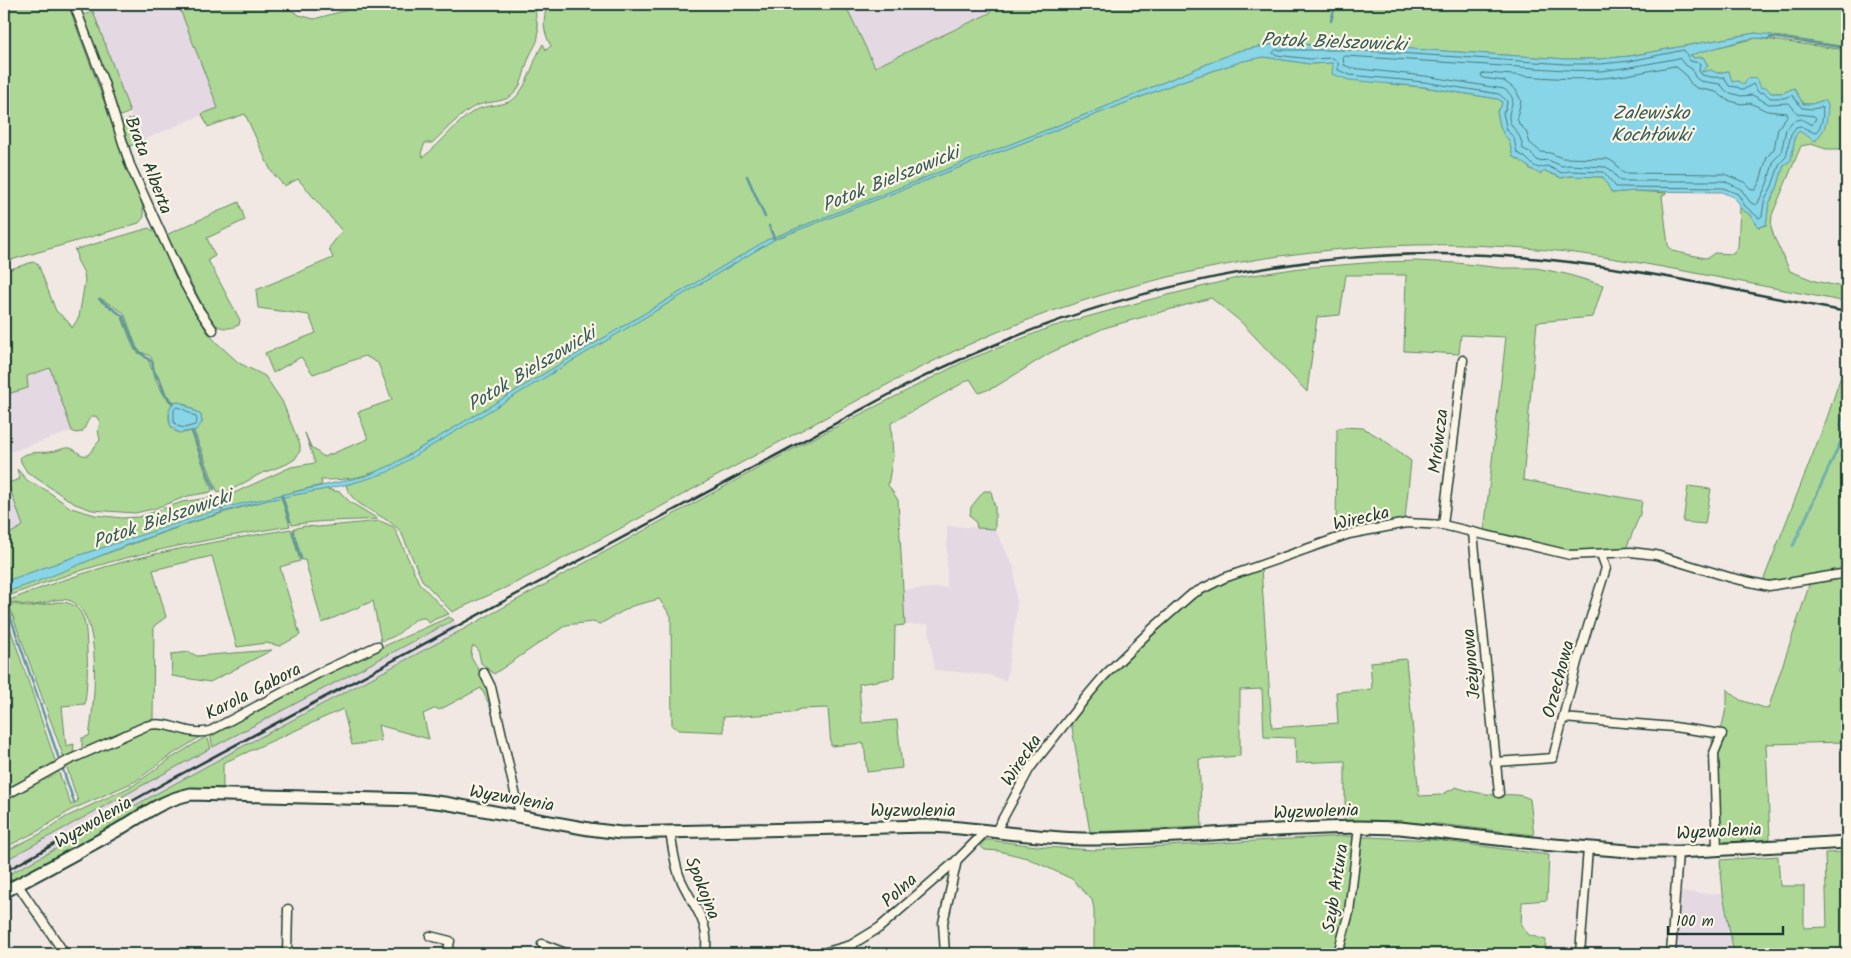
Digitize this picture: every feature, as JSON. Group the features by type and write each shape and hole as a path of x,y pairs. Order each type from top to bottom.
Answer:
{"street":[{"name":"Brata Alberta","path":"74,4 104,83 130,165 181,277 198,310 213,330"},
{"name":"Mrówcza","path":"1443,525 1463,360"},
{"name":"Wirecka","path":"992,830 1030,768 1087,696 1104,676 1155,625 1192,594 1238,572 1350,534 1407,523 1443,525 1570,555 1631,552 1656,555 1732,578 1769,586 1847,574"},
{"name":"Jeżynowa","path":"1473,533 1499,793"},
{"name":"Orzechowa","path":"1495,762 1553,758 1577,662 1606,568 1601,554"},
{"name":"Karola Gabora","path":"4,796 69,760 146,726 158,723 196,733 210,731 321,672 377,646"},
{"path":"484,673 491,687 519,816"},
{"path":"1563,718 1674,727 1722,734 1714,753 1717,849"},
{"name":"Wyzwolenia","path":"4,892 160,804 178,796 191,794 418,800 604,831 670,833 938,826 1056,837 1106,838 1359,827 1400,828 1642,852 1678,852 1847,842"},
{"name":"Szyb Artura","path":"1338,954 1349,912 1359,827"},
{"name":"Polna","path":"819,954 851,945 880,928 992,830"},
{"name":"Spokojna","path":"670,833 678,874 698,909 703,924 707,941 705,954"},
{"path":"1580,954 1588,848"},
{"path":"1672,954 1678,852"},
{"path":"945,954 943,923 957,860"},
{"path":"18,885 65,954"},
{"path":"287,954 288,909"},
{"path":"430,936 450,941 447,954"},
{"path":"542,944 568,954"}],"shaded area":[{"path":"89,4 178,4 218,108 141,141"},
{"path":"845,4 994,4 990,13 875,67"},
{"path":"51,368 72,431 4,454 4,395 26,376"},
{"path":"4,470 23,526 4,537"},
{"path":"947,526 995,529 1014,568 1017,610 1006,681 989,675 935,670 928,624 905,625 903,590 947,587"},
{"path":"454,620 460,631 238,749 4,877 4,861 231,737"},
{"path":"1680,892 1723,894 1734,954 1676,954"}],"green space":[{"path":"4,4 68,4 142,204 144,217 139,223 4,262"},
{"path":"178,4 281,4 299,15 314,19 369,4 538,4 536,8 537,40 517,90 509,98 481,104 465,112 432,143 425,143 421,153 423,157 474,111 508,102 517,96 525,84 543,44 546,50 551,46 546,36 544,25 548,4 845,4 875,67 990,13 994,4 1847,4 1847,47 1755,33 1630,56 1600,59 1566,59 1350,45 1269,45 1238,51 1105,107 767,240 392,465 358,477 321,480 322,485 223,509 219,497 234,493 291,467 315,463 305,433 311,447 324,457 368,439 358,412 392,400 378,363 365,356 313,374 301,357 273,373 265,353 316,333 309,315 258,308 256,290 333,258 329,248 342,231 298,179 284,186 271,171 245,114 208,127 202,114 218,108"},
{"path":"93,11 130,112 121,116 116,112 84,21 84,15"},
{"path":"1757,38 1847,50 1847,149 1826,149 1811,144 1801,146 1772,215 1771,227 1790,271 1815,281 1847,288 1847,302 1597,256 1476,245 1403,245 1331,250 1258,259 1187,273 1116,291 1048,313 958,349 768,448 567,557 452,612 422,580 401,532 387,520 355,500 349,493 346,485 394,468 775,239 1182,81 1243,61 1264,57 1310,64 1333,63 1389,84 1423,87 1498,99 1502,102 1501,107 1497,111 1499,123 1509,140 1513,157 1523,161 1531,170 1545,171 1562,178 1568,176 1603,177 1613,193 1634,191 1667,193 1662,196 1668,245 1672,251 1705,258 1714,253 1733,254 1738,247 1740,208 1750,215 1759,227 1766,225 1769,204 1777,188 1784,165 1791,160 1795,136 1799,130 1816,141 1824,100 1812,104 1803,104 1794,88 1783,93 1771,93 1761,88 1732,82 1728,71 1717,73 1699,72 1708,66 1703,57 1694,58 1690,54"},
{"path":"133,118 141,141 128,147 121,125 122,122"},
{"path":"239,202 245,220 207,238 215,256 208,260 240,320 239,325 226,328 212,323 166,235"},
{"path":"149,228 156,233 207,332 239,363 265,376 282,401 300,445 300,451 295,459 287,464 260,474 231,490 217,491 194,431 202,423 201,415 185,404 173,401 166,394 154,370 153,361 150,356 139,351 136,346 124,313 100,298 99,300 121,315 134,349 148,360 161,390 172,404 169,421 172,429 182,433 191,431 212,490 211,492 188,496 153,509 135,513 92,510 75,504 27,472 21,462 20,457 24,455 66,448 73,449 83,455 88,455 100,440 98,430 100,422 96,416 93,416 89,419 82,432 76,433 72,431 50,368 27,376 28,388 4,395 4,374 9,368 10,362 4,350 4,271 33,262 38,264 56,311 68,321 72,328 79,317 85,281 84,273 77,260 76,250 74,250"},
{"path":"1416,261 1502,268 1536,268 1566,274 1603,285 1593,317 1537,322 1523,480 1642,501 1640,514 1626,549 1577,552 1484,532 1506,337 1461,335 1459,354 1404,351 1406,275 1346,275 1340,315 1317,317 1307,392 1240,321 1211,298 1104,328 1050,353 995,387 979,393 970,379 891,423 893,456 888,485 898,500 905,625 895,626 894,678 859,684 862,723 897,720 902,768 867,772 864,743 831,746 828,708 800,709 792,713 723,717 724,732 679,730 672,726 671,616 659,599 632,606 600,624 592,622 566,625 494,674 481,663 478,649 474,646 472,647 471,657 485,680 494,714 481,688 439,710 436,708 423,714 429,739 378,725 381,741 352,745 343,709 223,763 223,788 192,789 133,815 4,886 4,877 238,749 460,631 806,442 965,361 1051,327 1241,277 1300,268"},
{"path":"1847,358 1847,570 1777,581 1763,581 1827,418"},
{"path":"1344,427 1363,428 1384,440 1411,461 1405,519 1372,525 1336,535 1337,429"},
{"path":"17,469 28,481 46,490 71,508 95,515 122,518 139,517 182,502 215,497 220,510 77,556 4,582 4,537 23,526 8,483 20,479"},
{"path":"1688,486 1711,489 1705,524 1683,522"},
{"path":"326,489 340,492 350,502 378,519 323,521 292,525 283,497"},
{"path":"984,491 991,491 995,508 995,529 977,528 970,515 971,507"},
{"path":"281,497 290,526 187,544 126,558 96,566 6,597 9,591 153,536 225,512"},
{"path":"380,521 394,527 419,583 449,614 429,623 425,618 418,619 411,622 391,638 381,641 373,601 322,623 305,560 302,560 293,529 305,526 318,527"},
{"path":"291,529 300,561 280,567 300,635 280,646 266,643 237,647 212,556 153,570 166,617 154,626 153,720 82,749 82,738 89,736 94,683 92,640 88,621 80,608 64,599 31,605 7,601 70,578 131,560 184,548"},
{"path":"1261,568 1272,728 1338,723 1336,692 1372,689 1370,662 1406,659 1419,796 1441,795 1456,787 1485,794 1526,797 1530,799 1534,835 1438,824 1345,820 1345,761 1296,763 1295,738 1264,737 1262,689 1240,690 1240,756 1199,759 1202,827 1090,832 1071,722 1119,667 1194,597 1235,577"},
{"path":"1847,577 1847,645 1838,673 1847,675 1847,742 1766,744 1770,839 1715,843 1712,735 1722,727 1727,703 1727,689 1740,700 1768,709 1809,582"},
{"path":"58,602 68,603 80,611 85,625 87,656 85,704 62,706 66,746 74,744 73,753 64,758 8,603 29,607"},
{"path":"4,610 56,763 4,792"},
{"path":"449,617 454,620 213,747 211,732 322,674"},
{"path":"272,650 210,682 172,676 171,654 189,652 197,656"},
{"path":"153,726 205,734 165,759 136,781 71,810 38,831 4,848 4,800 20,793 58,770 71,805 78,801 66,765"},
{"path":"207,736 211,748 4,861 4,852 40,834 66,817 134,785 167,761"},
{"path":"1345,836 1436,840 1549,855 1547,900 1522,902 1521,925 1529,935 1546,940 1545,954 1094,954 1094,909 1092,900 1072,879 1027,858 999,851 985,850 980,846 985,840 988,840 1045,847 1094,850"},
{"path":"1847,852 1847,954 1734,954 1723,894 1720,860 1778,856 1780,886 1804,886 1804,928 1827,927 1825,853"}],"water":[{"name":"Zalewisko Kochłówki","path":"1755,33 1773,35 1773,39 1748,39 1690,55 1694,58 1703,57 1708,66 1701,72 1711,70 1717,73 1729,71 1732,82 1738,81 1744,85 1747,79 1757,78 1761,88 1766,87 1771,93 1783,93 1794,88 1803,104 1812,104 1824,100 1828,105 1826,124 1815,141 1799,131 1795,136 1791,160 1784,165 1777,188 1769,204 1766,225 1759,227 1750,215 1740,208 1736,200 1722,192 1634,191 1612,193 1603,177 1568,176 1562,178 1545,171 1540,174 1513,157 1509,140 1499,123 1497,111 1501,107 1502,102 1498,99 1424,87 1349,80 1332,74 1333,63 1310,64 1264,57 1243,61 1182,81 775,239 388,472 328,489 246,505 200,519 9,591 4,599 4,582 77,556 227,507 366,476 392,465 767,240 1105,107 1238,51 1269,45 1350,45 1566,59 1600,59 1630,56"},
{"path":"180,402 201,415 202,423 196,430 179,433 170,425 169,409 173,403"},
{"path":"1847,409 1847,433 1794,546 1792,546 1844,433 1840,424"}],"waterway":[{"path":"1331,21 1334,4"},
{"name":"Potok Bielszowicki","path":"1770,37 1847,48"},
{"path":"747,176 765,217"},
{"path":"769,226 774,238"},
{"path":"99,299 123,316 136,349 152,362 154,373 165,395 173,403"},
{"path":"192,431 214,489"},
{"path":"282,496 290,521"},
{"path":"218,500 222,510"},
{"path":"293,532 301,559"},
{"path":"6,604 59,759"},
{"path":"63,770 74,802"}],"railway":[{"path":"4,872 172,779 909,384 983,350 1060,320 1137,296 1217,277 1297,263 1379,256 1460,254 1580,263 1695,282 1847,312"}]}
